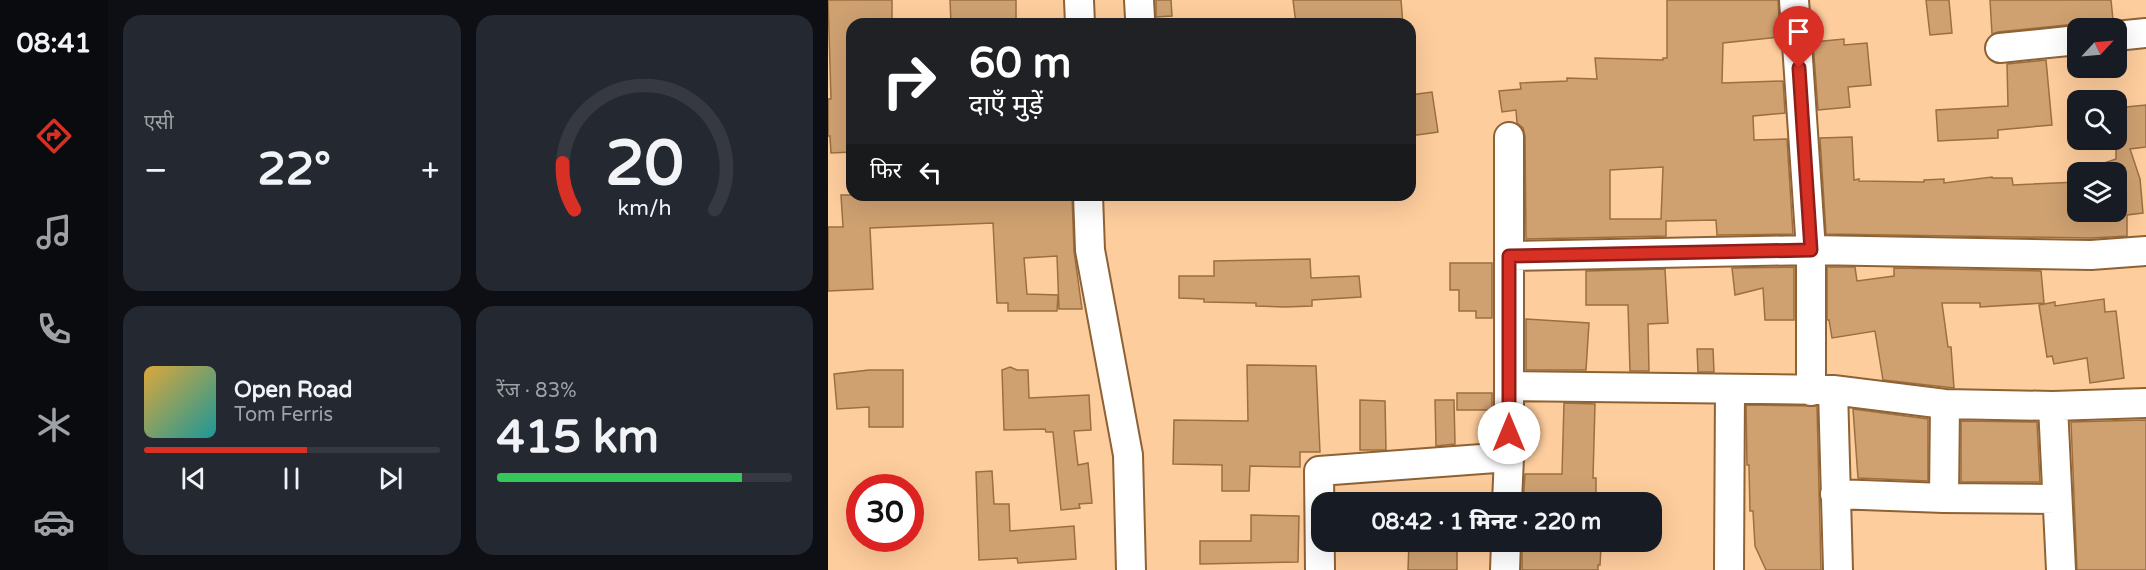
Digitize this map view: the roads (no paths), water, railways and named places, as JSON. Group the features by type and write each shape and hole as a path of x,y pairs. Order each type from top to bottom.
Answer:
{"street":[{"path":"1079,0 1080,18"},
{"path":"1794,0 1811,250 1822,391 1834,494 1838,570"},
{"path":"2127,35 2146,33"},
{"path":"2000,48 2067,41"},
{"path":"1507,492 1509,137"},
{"path":"1088,201 1090,250 1128,455 1131,570"},
{"path":"1509,256 1811,250 2091,255 2146,251"},
{"path":"1509,386 1822,391 1945,405 2053,406 2146,403"},
{"path":"1729,570 1730,389"},
{"path":"1944,498 1945,405"},
{"path":"2053,406 2061,570"},
{"path":"1320,570 1318,471 1509,457"},
{"path":"1834,494 2057,499"},
{"path":"1505,570 1506,552"}]}
